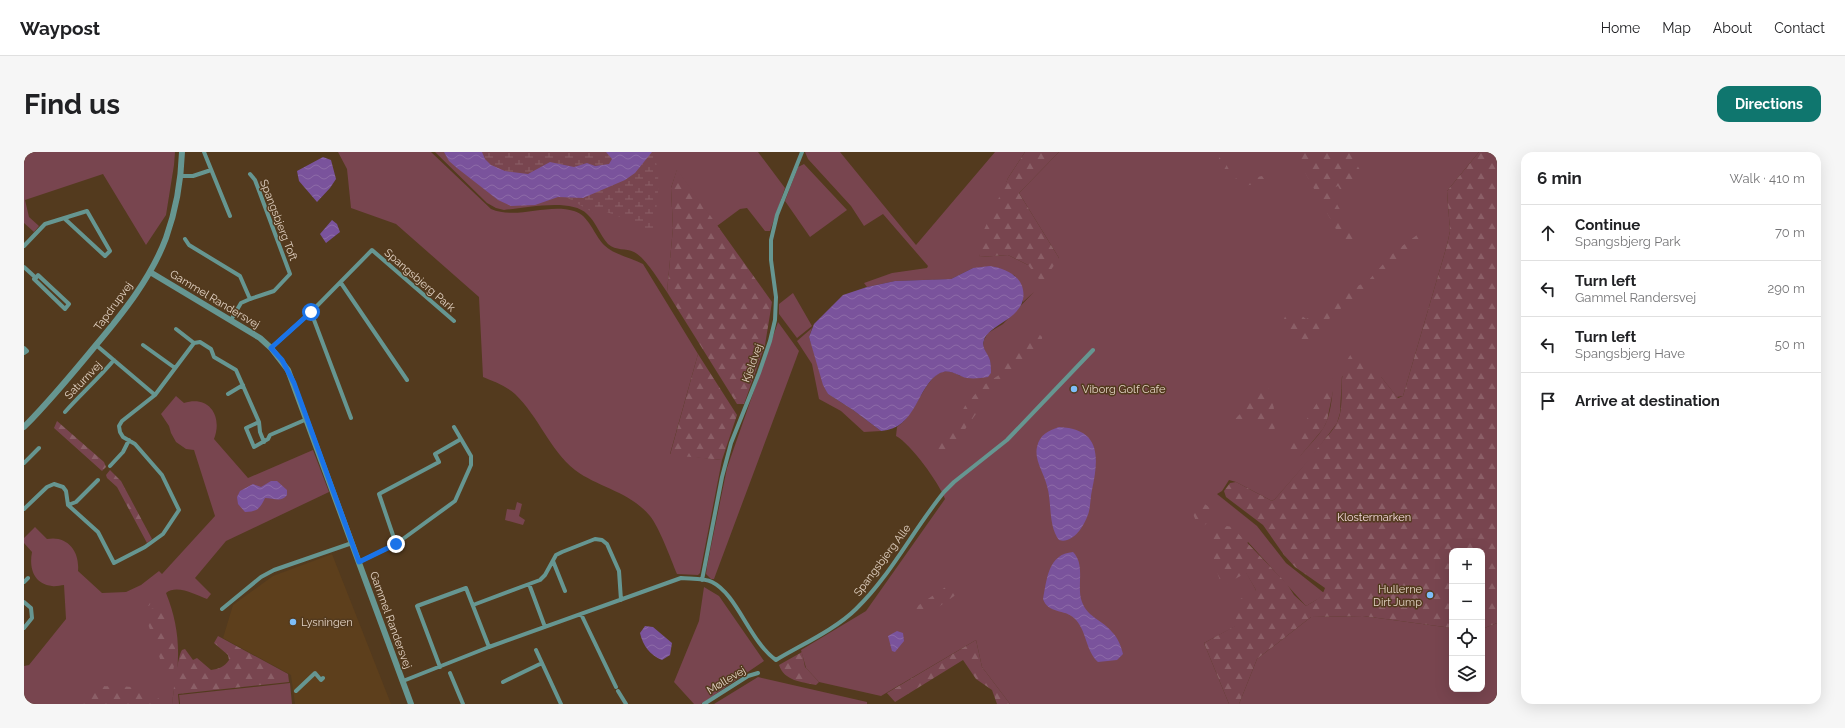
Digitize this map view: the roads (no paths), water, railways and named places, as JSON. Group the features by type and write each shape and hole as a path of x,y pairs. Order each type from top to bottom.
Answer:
{"street":[{"name":"Tapdrupvej","path":"24,427 68,379 96,345 120,315 150,272 166,239 175,208 181,176 182,152"},
{"path":"204,152 230,216"},
{"name":"Kjeldvej","path":"702,580 722,477 731,443 759,373 770,341 775,320 776,297 771,260 771,240 777,215 802,152"},
{"path":"181,176 193,176 211,170"},
{"name":"Spangsbjerg Toft","path":"231,320 241,303 274,291 290,274 255,180 250,174"},
{"path":"24,246 45,224 87,211 110,251 105,256 65,219"},
{"path":"185,239 189,245 240,276 250,299"},
{"name":"Spangsbjerg Park","path":"271,348 341,283 372,250 454,321"},
{"path":"24,267 36,278 34,280 65,309 69,304 38,275 36,278"},
{"name":"Gammel Randersvej","path":"150,272 260,338 271,348 288,370 411,704"},
{"path":"341,283 407,380"},
{"path":"311,312 351,418"},
{"path":"176,329 194,343"},
{"path":"24,508 47,487 54,484 63,487 66,491 68,505 98,532 114,563 145,547 163,534 179,510 162,475 136,444 123,437 120,432 120,426 122,421 155,395 194,343 200,342 211,349 214,357 236,370 259,422 260,432 264,442"},
{"name":"Saturnvej","path":"96,345 155,395"},
{"path":"143,345 175,368"},
{"path":"24,348 26,351 24,353"},
{"name":"Spangsbjerg Alle","path":"403,681 489,647 681,578 712,582 732,603 764,651 776,660 826,630 855,610 874,590 944,492 954,482 1007,440 1093,350"},
{"name":"Saturnvej","path":"65,412 86,388 92,386 114,360"},
{"path":"228,394 243,385"},
{"path":"259,422 246,428 254,447 264,442 270,435 307,419"},
{"path":"359,562 396,544 455,501 471,465 471,456 454,427"},
{"path":"396,544 379,494 439,462 435,454 461,439"},
{"path":"110,466 123,452 130,440"},
{"path":"24,463 39,448"},
{"path":"68,505 76,502 98,480"},
{"path":"473,605 529,584 545,575 553,560 562,552 595,539 602,540 607,544 619,571 621,600"},
{"path":"222,609 260,577 274,570 352,542"},
{"path":"553,560 565,591"},
{"path":"24,582 28,578"},
{"path":"529,584 545,627"},
{"path":"440,667 417,606 466,588 489,647"},
{"path":"24,602 31,608 32,618 24,628"},
{"path":"581,614 617,689 626,704"},
{"path":"536,650 561,704"},
{"path":"502,682 542,663"},
{"path":"296,691 315,673 321,680 323,678"},
{"path":"450,673 463,704"},
{"name":"Møllevej","path":"704,704 748,676 758,673"}],"water":[{"path":"444,152 482,152 485,159 491,165 505,171 528,174 550,162 574,167 587,163 595,166 609,164 612,159 606,152 652,152 635,173 625,180 583,198 558,197 535,205 511,206 498,200 457,168 449,161"},
{"path":"323,157 331,160 336,179 317,202 299,181 297,171"},
{"path":"332,220 337,224 340,232 326,243 320,234"},
{"path":"990,266 1013,274 1020,281 1023,297 1021,305 1016,312 987,334 984,340 983,346 991,363 991,373 988,377 970,378 947,371 940,373 932,379 926,387 910,415 893,428 881,431 828,394 823,385 809,337 814,324 843,295 867,287 895,281 951,279 973,268"},
{"path":"1059,427 1073,429 1083,433 1090,439 1096,456 1096,467 1088,514 1080,530 1073,537 1064,541 1059,540 1053,528 1046,481 1038,462 1036,452 1038,443 1042,436"},
{"path":"271,481 277,481 287,490 287,495 282,499 265,498 258,509 245,512 238,504 237,497 240,491 253,484 261,487"},
{"path":"1073,552 1079,563 1080,596 1082,602 1088,612 1104,624 1118,639 1123,654 1117,660 1098,662 1091,652 1081,628 1074,618 1045,604 1043,599 1050,569 1058,557"},
{"path":"645,626 653,627 672,643 670,655 662,660 654,656 648,650 640,633"},
{"path":"897,631 903,633 904,641 895,652 892,651 888,636"}],"place":[{"name":"Viborg Golf Cafe","path":"1074,389"},
{"name":"Hullerne Dirt Jump","path":"1430,595"},
{"name":"Lysningen","path":"293,622"}],"park label":[{"name":"Klostermarken","path":"1374,517"}]}
